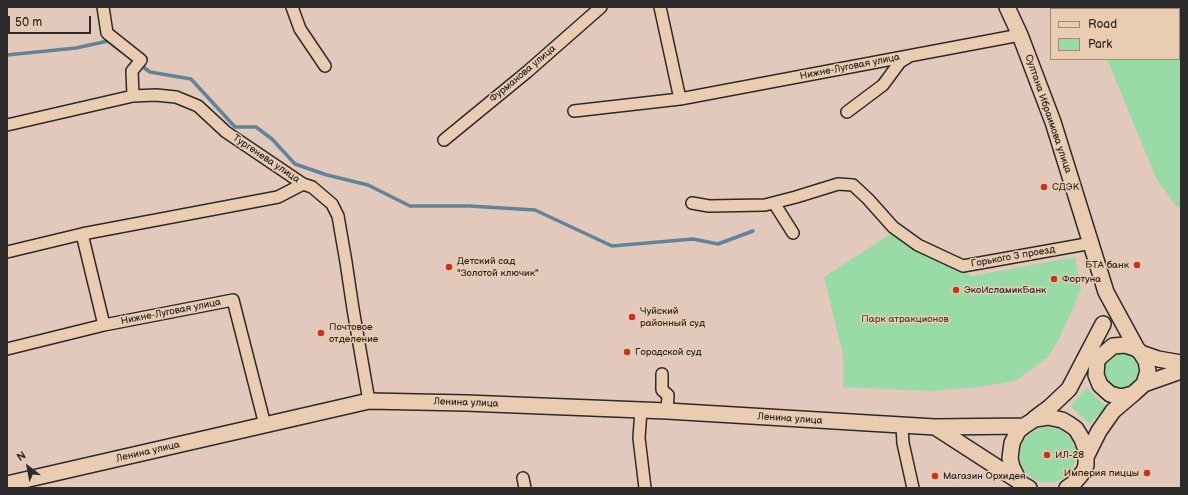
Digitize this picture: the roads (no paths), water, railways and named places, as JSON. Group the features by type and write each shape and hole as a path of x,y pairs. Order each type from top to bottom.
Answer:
{"main road":[{"name":"Султана Ибраимова улица","path":"1007,7 1020,35 1053,122 1092,243 1106,292"},
{"path":"1067,488 1073,484 1085,464 1099,430 1113,411 1139,389 1148,371 1146,361 1106,292"},
{"path":"1106,292 1096,375 1100,385 1110,394 1121,397 1181,372"},
{"path":"1122,321 1158,359"},
{"path":"1069,389 1103,324"},
{"path":"1025,486 1012,467 1010,458 1010,449 1015,436 1026,424 1050,407 1113,346 1125,345 1158,359 1181,363"},
{"name":"Ленина улица","path":"7,484 369,401 466,403 667,411 902,426 961,428"},
{"path":"961,428 1018,416 1050,407"},
{"path":"961,428 1026,424 1035,419 1048,417 1062,420 1076,429 1082,439 1086,450 1085,464 1087,488"},
{"path":"935,427 1025,486"}],"street":[{"path":"103,7 107,33 140,60 132,71 133,96"},
{"path":"292,7 300,29 325,66"},
{"name":"Фурманова улица","path":"444,140 527,72 602,7"},
{"path":"660,7 680,99"},
{"name":"Нижне-Луговая улица","path":"574,111 680,99 1020,35"},
{"path":"846,112 883,85 900,62 911,55"},
{"name":"Тургенева улица","path":"7,126 133,96 156,95 176,97 198,106 226,132 303,184 312,187 322,194 332,204 338,216 369,401"},
{"path":"7,252 82,234 278,197 303,184"},
{"name":"Горького 3 проезд","path":"692,203 716,206 765,205 838,184 853,185 868,199 893,227 918,245 963,266 1092,243"},
{"path":"774,203 793,233"},
{"path":"82,234 104,325"},
{"name":"Нижне-Луговая улица","path":"7,349 104,325 233,300 265,425"},
{"path":"662,374 662,390 668,395 667,411"},
{"path":"641,410 639,438 645,488"},
{"path":"902,426 903,443 913,488"}],"waterway":[{"path":"7,55 76,48 108,41 121,51"},
{"path":"139,64 150,72 191,79 235,127 256,127 272,139 295,164 327,175 368,185 410,206 469,206 535,210 612,246 693,239 718,244 753,231"}],"place":[{"name":"СДЭК","path":"1044,187"},
{"name":"БТА банк","path":"1137,265"},
{"name":"Детский сад \"Золотой ключик\"","path":"449,267"},
{"name":"Фортуна","path":"1054,279"},
{"name":"ЭкоИсламикБанк","path":"956,290"},
{"name":"Чуйский районный суд","path":"632,317"},
{"name":"Почтовое отделение","path":"321,333"},
{"name":"Городской суд","path":"627,352"},
{"name":"ИЛ-28","path":"1047,455"},
{"name":"Империя пиццы","path":"1147,473"},
{"name":"Магазин Орхидея","path":"935,476"}],"park label":[{"name":"Парк атракционов","path":"905,319"}]}
